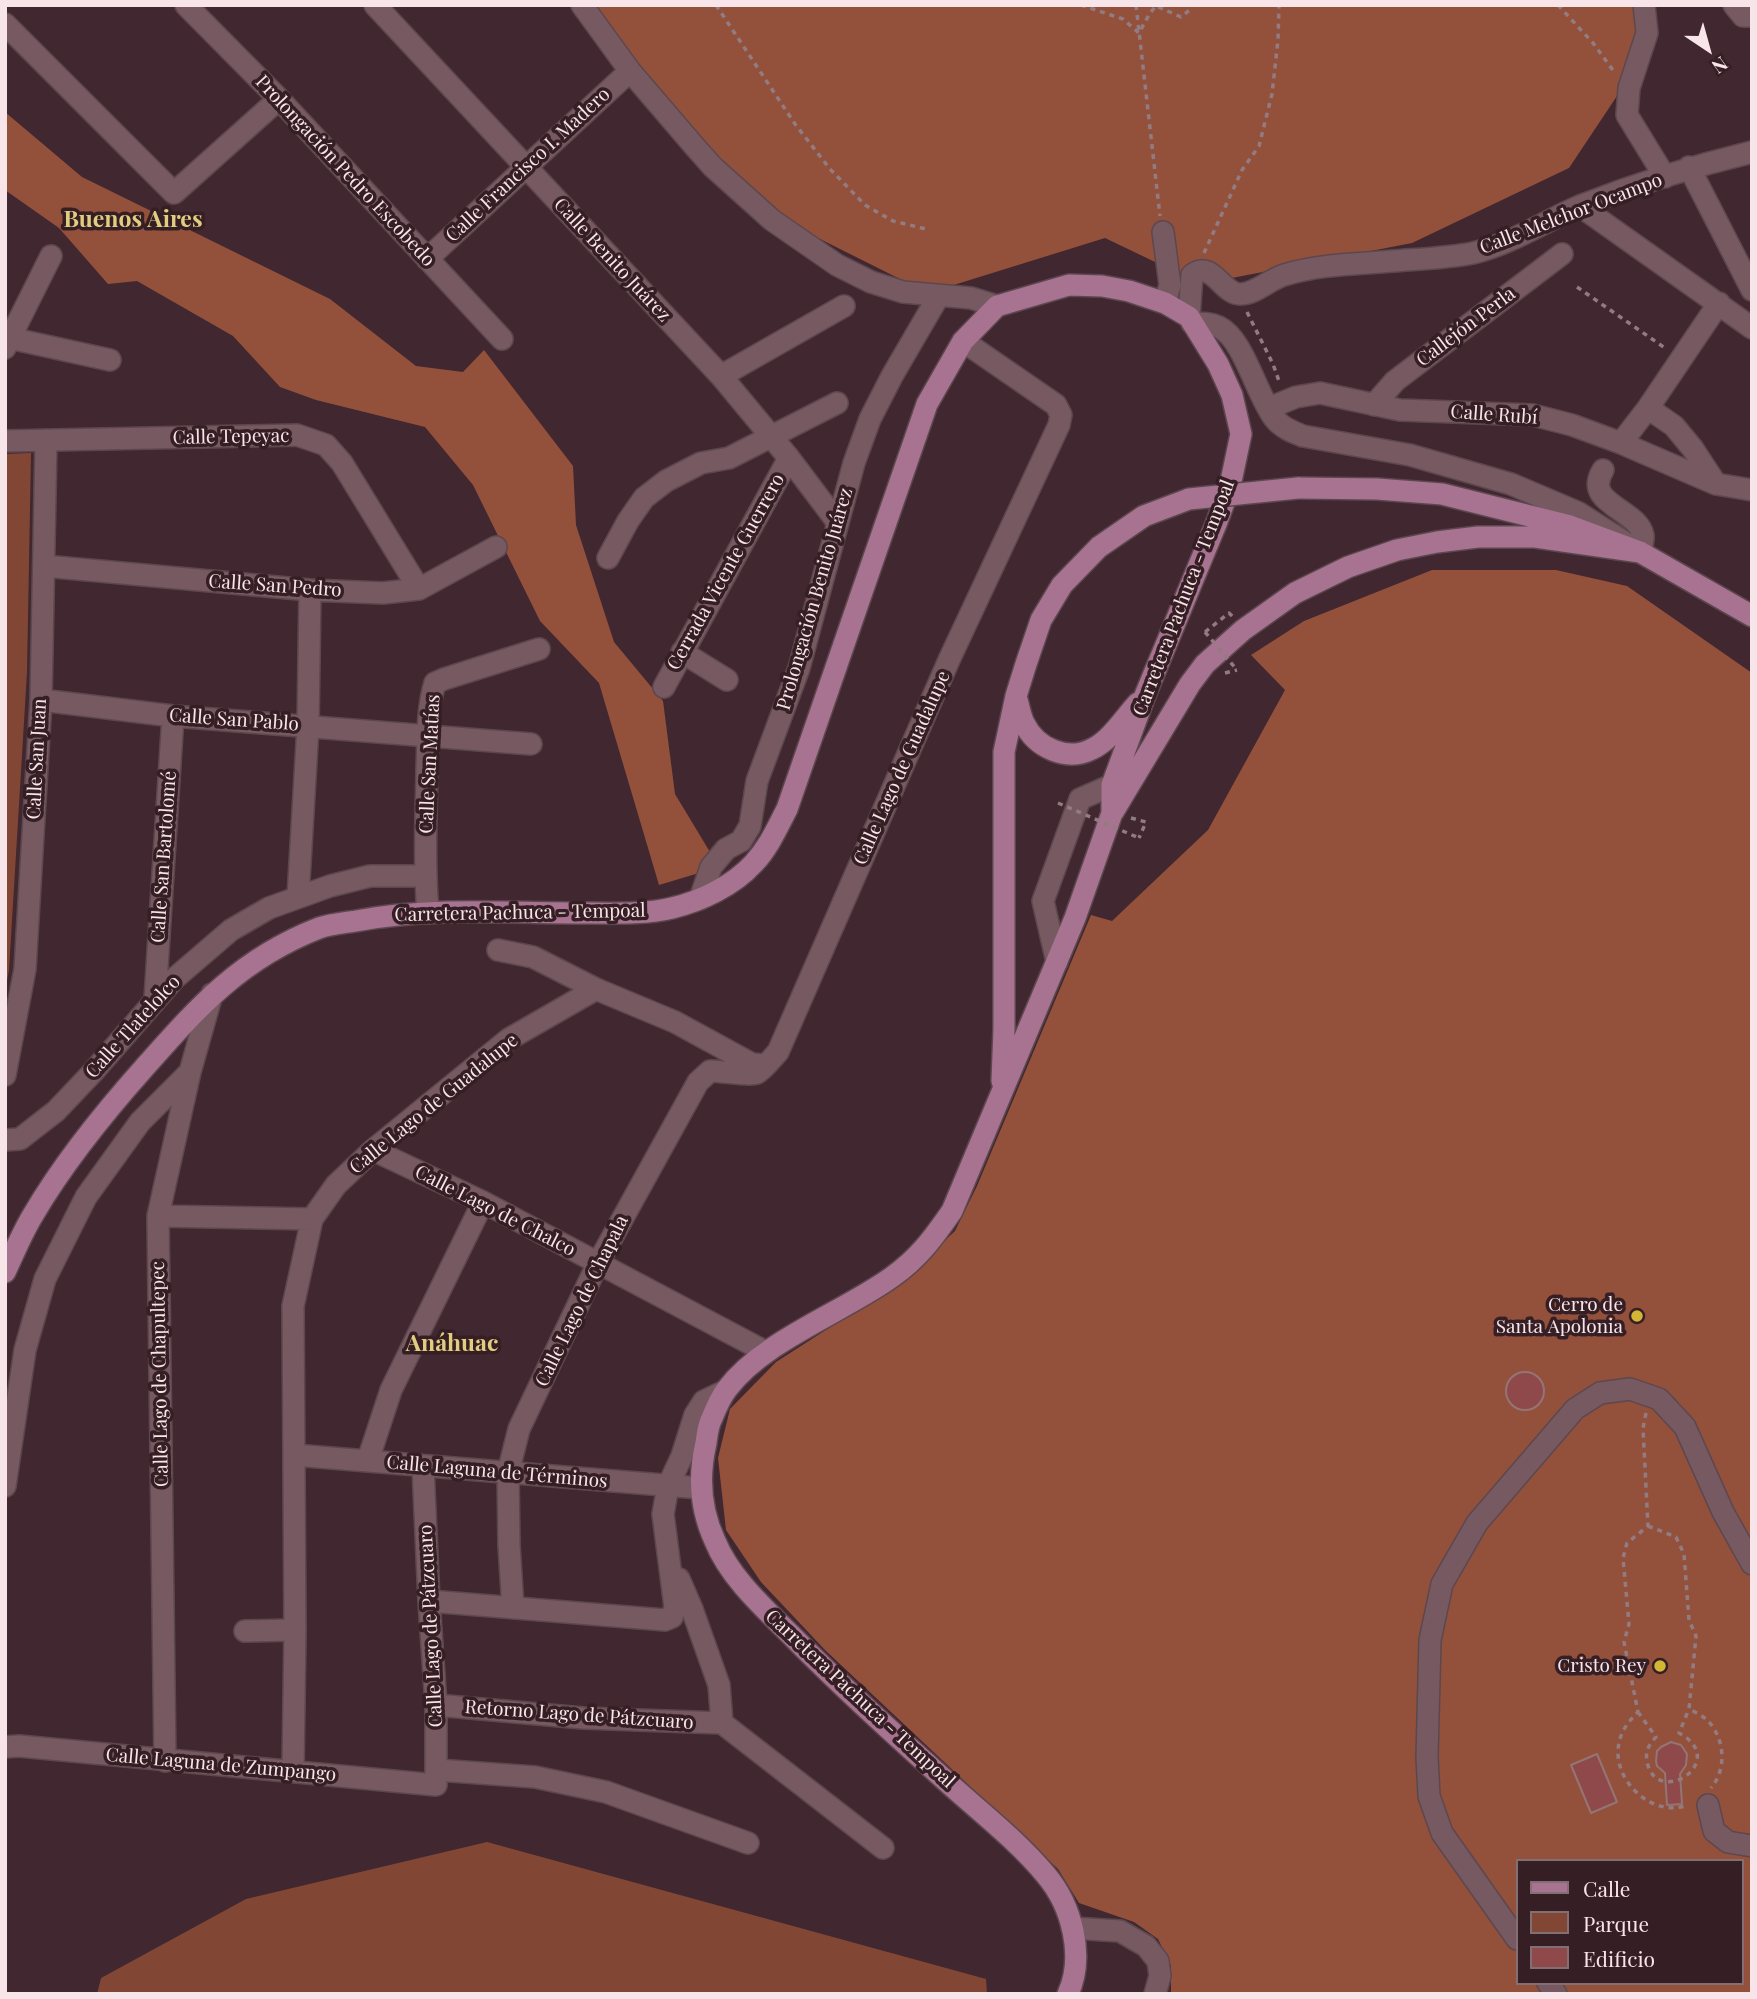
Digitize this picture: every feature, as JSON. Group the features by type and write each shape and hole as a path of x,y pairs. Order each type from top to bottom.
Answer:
{"main road":[{"name":"Carretera Pachuca - Tempoal","path":"5,1272 31,1217 67,1162 115,1101 212,994 239,971 271,950 322,927 374,917 429,913 621,913 670,909 700,899 728,885 753,865 771,842 787,809 927,404 962,341 997,306 1069,285 1102,286 1129,291 1164,303 1190,320 1219,364 1232,395 1241,434 1230,486 1146,693 1112,785 1112,813 1075,918 952,1211 926,1248 892,1277 766,1352 743,1371 725,1391 710,1420 701,1465 700,1488 704,1511 715,1543 732,1570 761,1605 850,1695 989,1819 1047,1876 1064,1904 1072,1928 1076,1952 1073,1981 1068,1994"},
{"path":"1001,1093 1004,1029 1003,752 1016,696 1041,621 1062,585 1100,547 1143,516 1189,499 1298,488 1377,489 1442,494 1570,526 1640,552 1752,616"},
{"path":"1112,813 1190,684 1205,664 1243,629 1305,587 1348,567 1397,550 1478,537 1535,537 1640,552"},
{"path":"1016,696 1024,724 1036,738 1048,749 1065,754 1079,754 1093,749 1107,738 1146,693"}],"street":[{"name":"Prolongación Pedro Escobedo","path":"186,5 279,99 502,339"},
{"name":"Calle Benito Juárez","path":"375,5 721,376 789,457 838,523"},
{"path":"582,5 630,71 713,167 772,220 837,265 871,282 903,292 971,298 997,306"},
{"path":"1644,5 1647,33 1629,88 1627,116 1665,177"},
{"path":"1734,5 1743,16 1752,16"},
{"path":"5,24 174,193 279,99"},
{"name":"Calle Francisco I. Madero","path":"427,259 630,71"},
{"name":"Calle Melchor Ocampo","path":"1238,294 1249,292 1282,276 1303,271 1474,253 1580,206 1689,167 1752,152"},
{"path":"1689,167 1752,290"},
{"path":"1580,206 1752,328"},
{"path":"1163,232 1170,285 1164,303"},
{"name":"Callejón Perla","path":"1374,405 1395,382 1562,254"},
{"path":"51,256 7,341 110,360"},
{"path":"1238,294 1214,275 1196,271 1192,275 1190,320 1222,328 1233,339 1276,405 1275,419 1289,431 1303,436 1410,455 1511,484 1579,513 1640,552 1643,537 1640,528 1604,498 1598,488 1599,476 1603,470"},
{"name":"Prolongación Benito Juárez","path":"700,899 711,867 726,849 741,841 750,826 757,781 799,668 855,463 870,419 938,297"},
{"path":"1621,443 1648,408 1718,303"},
{"path":"721,376 844,306"},
{"name":"Calle Lago de Guadalupe","path":"765,1065 778,1052 949,660 1059,425 1061,415 1056,405 962,341"},
{"name":"Calle Rubí","path":"1276,405 1296,397 1320,393 1399,410 1533,415 1572,425 1621,443 1716,484 1752,490"},
{"path":"608,558 644,498 666,481 701,463 729,457 837,402"},
{"path":"1648,408 1674,426 1716,484"},
{"name":"Calle Tepeyac","path":"5,441 296,435 326,445 342,463 419,589"},
{"name":"Calle San Juan","path":"5,1075 24,969 41,700 46,440"},
{"name":"Cerrada Vicente Guerrero","path":"664,687 789,457"},
{"name":"Calle San Pedro","path":"44,566 310,590 383,593 419,589 496,547"},
{"path":"299,897 309,726 310,590"},
{"name":"Calle San Matías","path":"429,913 425,876 428,736 435,683 539,649"},
{"path":"682,652 727,680"},
{"name":"Calle San Pablo","path":"41,700 173,716 531,744"},
{"name":"Calle San Bartolomé","path":"155,999 173,716"},
{"path":"1057,962 1043,901 1080,799 1112,785"},
{"name":"Calle Tlatelolco","path":"5,1140 20,1139 56,1111 174,979 231,930 269,908 330,886 370,876 425,876"},
{"path":"498,950 533,957 596,989 675,1022 751,1063 765,1065"},
{"name":"Calle Lago de Guadalupe","path":"293,1771 296,1630 293,1306 312,1219 336,1185 373,1150 509,1039 596,989"},
{"name":"Calle Lago de Chapultepec","path":"165,1761 158,1216 190,1072 212,994"},
{"name":"Calle Lago de Chapala","path":"513,1608 508,1473 519,1429 598,1263 698,1082 710,1071 748,1076 756,1074 765,1065"},
{"path":"5,1486 25,1350 45,1279 86,1197 140,1122 190,1072"},
{"name":"Calle Lago de Chalco","path":"373,1150 483,1202 766,1352"},
{"path":"368,1461 391,1390 483,1202"},
{"path":"158,1216 312,1219"},
{"path":"1516,1938 1442,1833 1429,1796 1427,1757 1430,1640 1442,1584 1478,1523 1575,1409 1600,1393 1630,1389 1660,1399 1685,1427 1723,1512 1752,1564"},
{"path":"429,1601 664,1620 672,1617 675,1607 663,1514 668,1486 682,1456 695,1415 704,1401 725,1391"},
{"name":"Calle Laguna de Términos","path":"294,1455 700,1488"},
{"name":"Calle Lago de Pátzcuaro","path":"423,1467 436,1705 437,1778"},
{"path":"668,1555 692,1609 719,1685 722,1723 883,1848"},
{"path":"245,1631 296,1630"},
{"name":"Retorno Lago de Pátzcuaro","path":"436,1705 583,1718 722,1723"},
{"name":"Calle Laguna de Zumpango","path":"5,1747 19,1746 293,1771 437,1778 535,1777 606,1792 748,1843"},
{"path":"1703,1800 1714,1831 1728,1842 1752,1846"},
{"path":"1072,1928 1120,1931 1146,1945 1158,1961 1160,1976 1155,1994"}],"path":[{"path":"716,5 795,124 830,169 865,205 893,221 926,229"},
{"path":"1081,5 1123,19 1139,33"},
{"path":"1136,5 1163,232"},
{"path":"1139,33 1156,6 1181,17 1192,5"},
{"path":"1198,260 1205,252 1242,170 1259,146 1272,94 1279,5"},
{"path":"1558,5 1593,43 1617,75"},
{"path":"1577,287 1681,359"},
{"path":"1238,294 1273,364 1276,405"},
{"path":"1229,613 1205,632 1237,670"},
{"path":"1058,803 1139,838 1146,822"},
{"path":"1643,1428 1648,1526"},
{"path":"1648,1526 1676,1537 1684,1555 1689,1620 1696,1636 1689,1709 1679,1733 1697,1751 1697,1760 1686,1778 1668,1782 1650,1769 1647,1760 1647,1751 1656,1737 1638,1712 1624,1642 1629,1624 1623,1558 1627,1543 1648,1526"},
{"path":"1638,1712 1628,1722 1619,1741 1619,1759 1626,1780 1633,1790 1646,1800 1670,1809 1682,1808 1703,1800 1722,1768 1717,1733 1707,1719 1689,1709"}],"green space":[{"path":"31,453 27,672 9,970 5,991 5,454"},
{"path":"487,1842 986,1979 987,1994 97,1994 101,1978 246,1899"}],"shaded area":[{"path":"585,5 1636,5 1649,48 1569,168 1412,243 1201,284 1105,238 928,293 776,217 666,115"},
{"path":"5,112 82,177 330,299 416,366 463,372 484,350 573,466 576,525 614,642 663,701 675,794 719,867 659,885 599,683 540,621 473,485 425,427 316,400 280,387 233,336 137,281 108,284 59,228 5,190"},
{"path":"1432,570 1556,570 1627,586 1752,673 1752,1994 1171,1994 1171,1966 1158,1939 1134,1922 1079,1903 1058,1869 825,1650 761,1582 726,1530 718,1458 730,1409 776,1362 899,1283 955,1231 977,1186 1091,915 1112,921 1208,830 1285,690 1251,655 1304,621"}],"building":[{"path":"1525,1372 1539,1377 1544,1391 1539,1405 1525,1410 1511,1405 1506,1391 1511,1377"},
{"path":"1671,1742 1681,1745 1687,1754 1686,1765 1680,1774 1682,1804 1667,1805 1665,1773 1657,1766 1656,1761 1657,1751"},
{"path":"1597,1754 1617,1802 1591,1813 1571,1765"}],"place":[{"name":"Cerro de Santa Apolonia","path":"1637,1316"},
{"name":"Cristo Rey","path":"1660,1666"}],"district":[{"name":"Buenos Aires","path":"133,220"},
{"name":"Anáhuac","path":"452,1344"}]}
